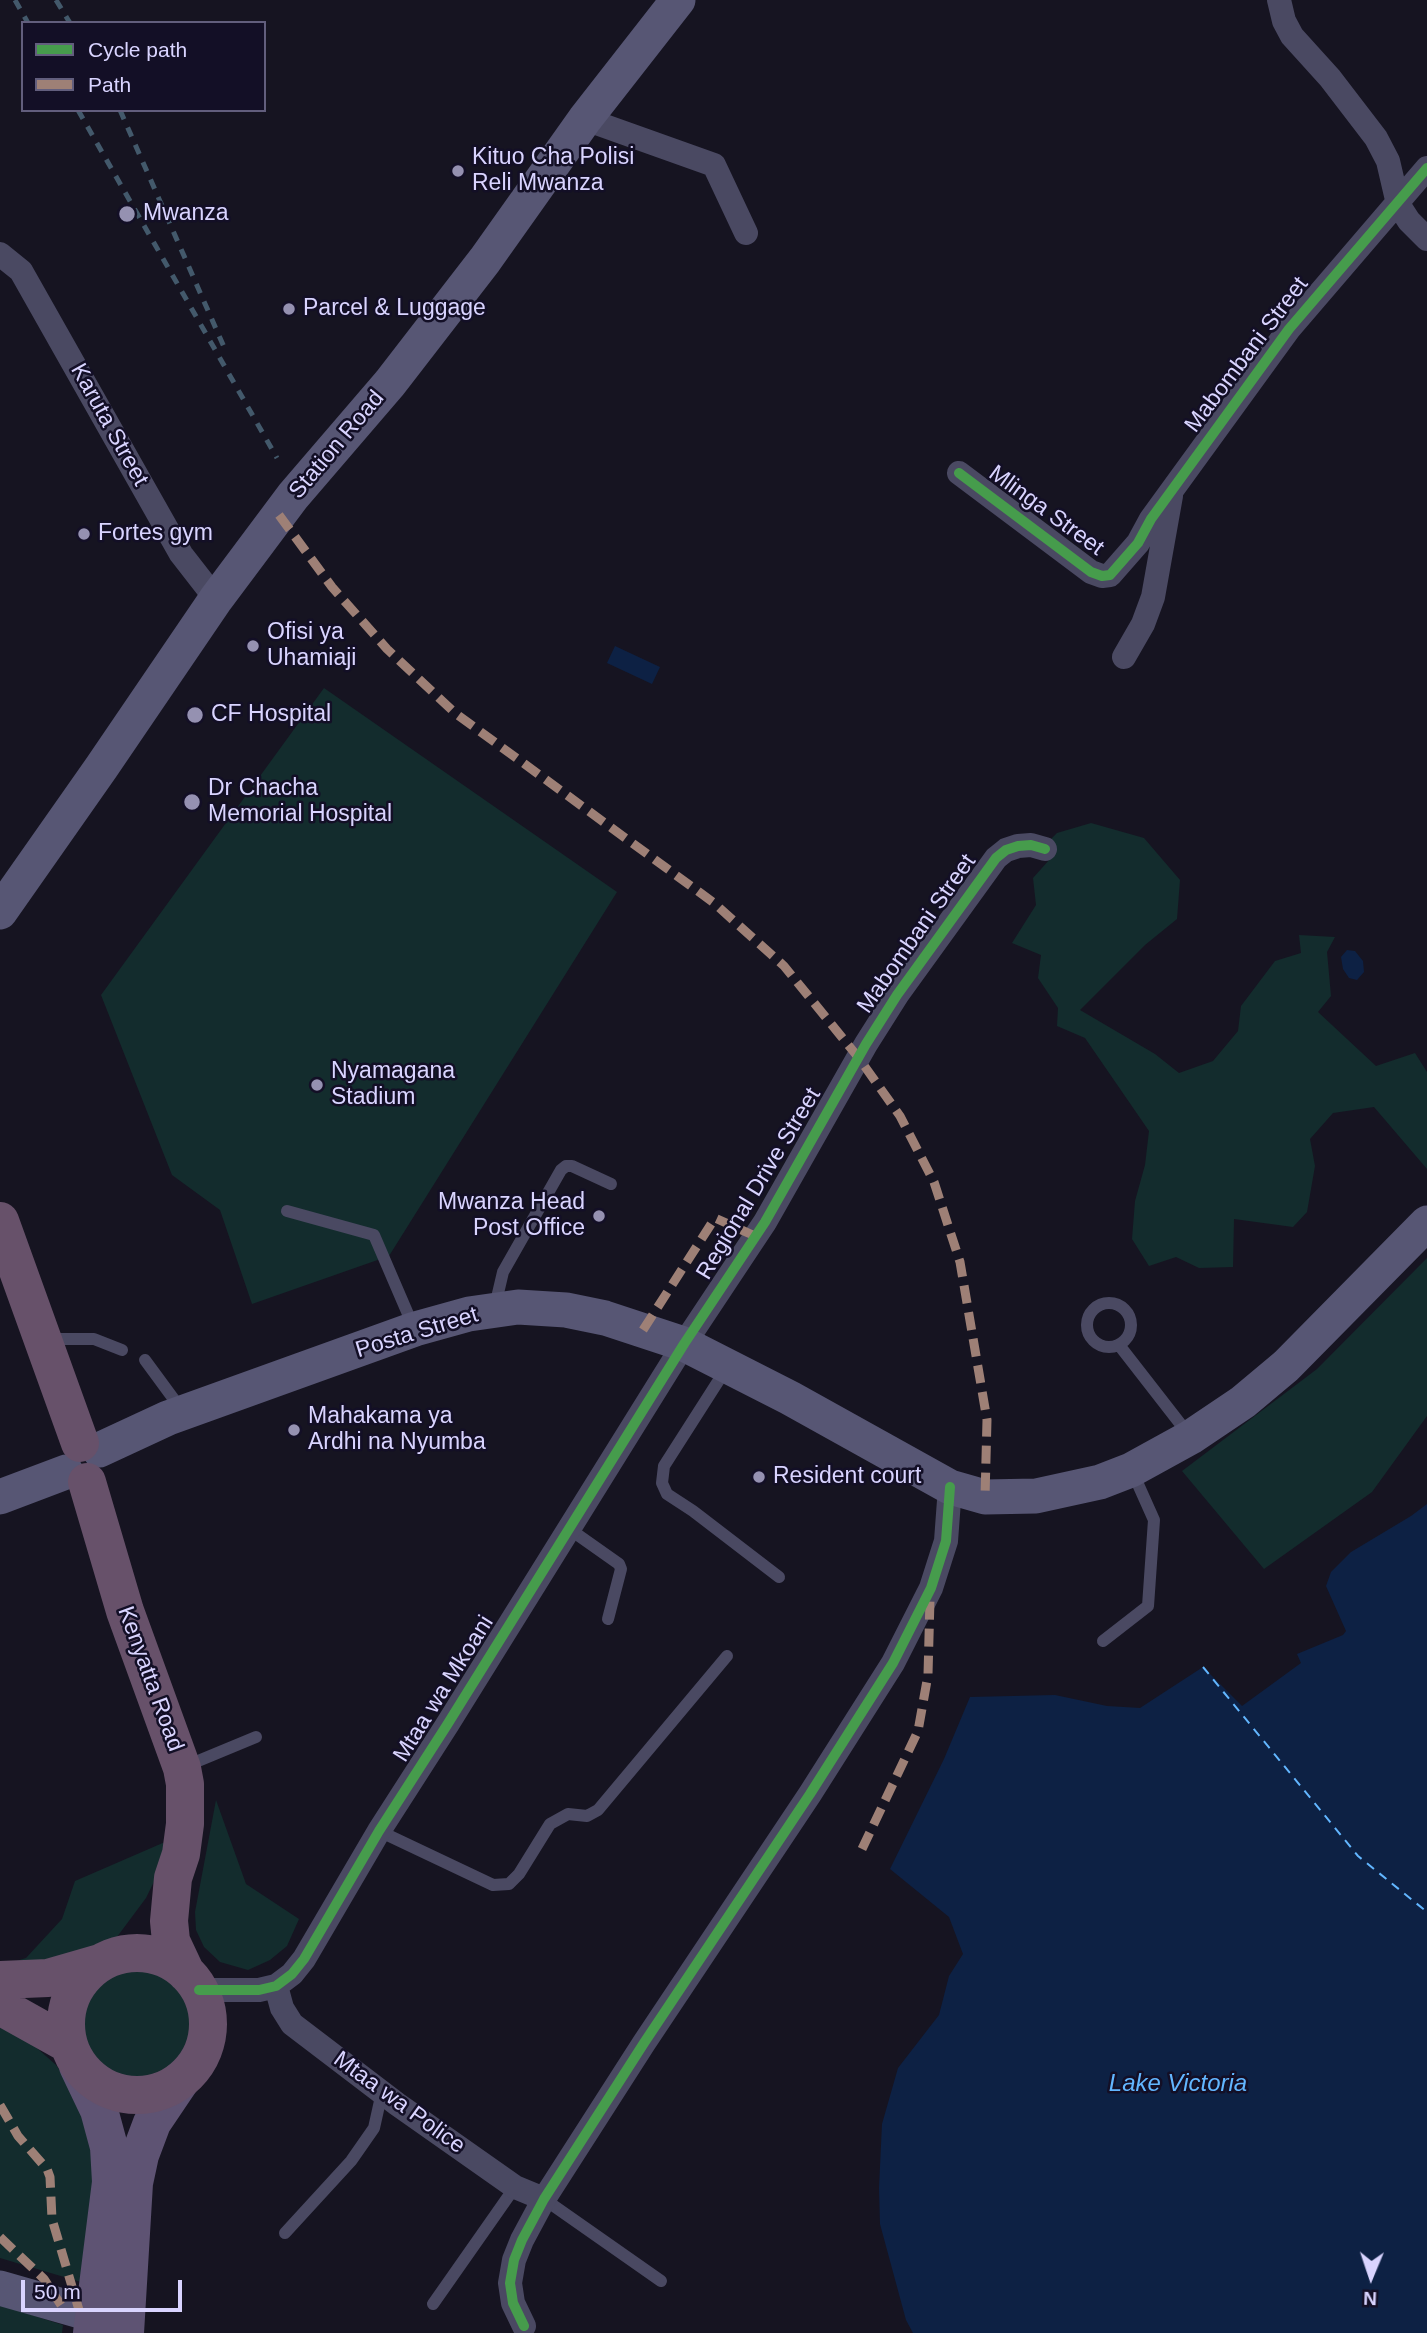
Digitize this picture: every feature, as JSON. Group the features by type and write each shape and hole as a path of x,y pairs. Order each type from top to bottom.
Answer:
{"highway":[{"name":"Kenyatta Road","path":"0,1221 43,1339 83,1462 125,1611 182,1768 185,1784 185,1824 181,1854 173,1878 169,1921 171,1941 192,1981"},
{"name":"Kenyatta Road","path":"110,1959 173,1878"},
{"path":"0,1980 48,1978 110,1959 145,1954 169,1961 192,1981 207,2013 207,2038 198,2062 181,2080 159,2092 131,2095 104,2088 73,2055 0,2006"},
{"path":"73,2055 65,2020 71,1996 84,1976 110,1959"}],"main road":[{"name":"Station Road","path":"3,904 101,768 216,598 293,496 390,383 485,260 585,119 678,0"},
{"name":"Posta Street","path":"0,1497 83,1462 184,1413 415,1329 469,1314 518,1307 566,1310 604,1318 684,1344 950,1487 985,1497 1036,1496 1065,1491 1131,1470 1191,1437 1243,1402 1286,1366 1427,1223"},
{"path":"73,2055 99,2110 109,2147 111,2182 104,2327"},
{"path":"104,2327 140,2155 152,2123 181,2080"},
{"path":"0,2288 104,2327"}],"street":[{"path":"1279,0 1284,21 1292,36 1337,87 1376,138 1388,161 1398,204 1409,221 1427,239"},
{"path":"585,119 714,165 746,233"},
{"name":"Mabombani Street","path":"1110,575 1138,544 1151,519 1289,329 1427,168"},
{"name":"Karuta Street","path":"0,254 21,271 181,554 216,598"},
{"name":"Mlinga Street","path":"959,473 1091,572 1102,576 1110,575"},
{"name":"Mabombani Street","path":"1124,657 1143,624 1153,597 1172,492"},
{"path":"1138,544 1163,548"},
{"name":"Mabombani Street","path":"866,1044 923,957 996,858 1006,850 1018,846 1031,845 1045,849"},
{"name":"Regional Drive Street","path":"684,1344 765,1222 866,1044"},
{"name":"Mtaa wa Mkoani","path":"276,1986 292,1974 304,1959 379,1831 684,1344"},
{"path":"524,2326 513,2303 510,2283 518,2250 544,2199 893,1663 931,1588 946,1541 950,1487"},
{"path":"192,1981 259,1990 276,1986"},
{"name":"Mtaa wa Police","path":"276,1986 282,2008 292,2024 515,2187 544,2199"}],"lane":[{"path":"495,1310 503,1272 561,1170 572,1166 611,1184"},
{"path":"287,1212 374,1235 415,1329"},
{"path":"43,1339 94,1339 122,1350"},
{"path":"1119,1345 1191,1437"},
{"path":"145,1360 184,1413"},
{"path":"729,1366 664,1466 662,1483 667,1494 779,1577"},
{"path":"1102,1641 1148,1606 1154,1520 1131,1470"},
{"path":"568,1528 619,1564 621,1569 608,1619"},
{"path":"379,1831 493,1885 509,1884 519,1874 550,1824 568,1814 587,1816 598,1810 727,1656"},
{"path":"182,1768 256,1737"},
{"path":"285,2233 351,2161 374,2128 382,2092"},
{"path":"433,2304 515,2187"},
{"path":"544,2199 661,2281"}],"green space":[{"name":"Nyamagana Stadium","path":"324,688 617,892 389,1256 252,1304 220,1210 172,1175 101,995"},
{"path":"1091,823 1144,838 1180,880 1177,919 1145,945 1080,1010 1155,1054 1179,1073 1213,1061 1238,1031 1241,1006 1275,961 1301,953 1299,935 1335,937 1327,952 1331,996 1318,1012 1376,1066 1415,1053 1427,1072 1427,1169 1374,1107 1333,1113 1310,1139 1315,1166 1307,1212 1293,1227 1234,1219 1233,1267 1199,1268 1176,1257 1149,1266 1132,1239 1135,1201 1145,1165 1149,1131 1085,1038 1057,1026 1058,1008 1038,978 1041,955 1012,943 1036,905 1033,878 1050,859 1051,839 1057,833"},
{"path":"1427,1258 1427,1416 1372,1492 1264,1569 1182,1471 1317,1369"},
{"path":"216,1800 246,1884 299,1919 287,1946 270,1960 248,1970 220,1962 204,1947 196,1930 195,1912"},
{"path":"165,1842 169,1851 146,1898 114,1941 56,1964 0,1966 26,1958 62,1919 75,1881"},
{"path":"136,1967 158,1971 168,1976 184,1992 189,2002 193,2024 189,2046 184,2056 168,2072 158,2077 136,2081 114,2077 104,2072 88,2056 83,2046 79,2024 83,2002 88,1992 104,1976 114,1971"},
{"path":"0,2019 56,2065 84,2104 98,2141 81,2282 0,2258"},
{"path":"0,2305 63,2325 62,2333 0,2333"}],"water":[{"path":"615,646 660,667 652,684 607,663"},
{"path":"1347,950 1355,951 1363,961 1364,972 1357,980 1349,978 1343,969 1341,957"},
{"name":"Lake Victoria","path":"1427,1504 1427,2333 913,2333 906,2320 880,2224 882,2124 898,2068 939,2015 949,1976 963,1954 949,1917 890,1869 944,1759 970,1697 1055,1695 1107,1706 1140,1708 1203,1667 1242,1706 1301,1663 1297,1654 1343,1635 1346,1631 1326,1586 1331,1572 1351,1552"}],"ferry route":[{"path":"1203,1667 1358,1856 1427,1912"}],"railway":[{"path":"15,0 27,21"},
{"path":"56,0 69,21"},
{"path":"79,112 277,458"},
{"path":"121,112 224,347"}],"marked path":[{"path":"279,515 332,587 387,649 455,713 714,903 784,966 858,1057 900,1116 934,1182 960,1262 987,1420 985,1497"},
{"path":"643,1330 715,1218 755,1236"},
{"path":"862,1849 918,1731 928,1675 930,1599"},
{"path":"0,2105 18,2136 47,2169 50,2177 52,2219 79,2310"},
{"path":"0,2237 44,2279 61,2305"}],"cycle path":[{"path":"959,473 1091,572 1102,576 1110,575 1138,543 1151,519 1289,329 1427,168"},
{"path":"199,1990 259,1990 276,1986 292,1974 304,1959 379,1831 684,1344 765,1222 866,1044 897,995 996,858 1006,850 1018,846 1031,845 1045,849"},
{"path":"524,2326 513,2303 510,2283 514,2260 522,2240 544,2199 644,2043 810,1794 893,1663 931,1588 946,1541 950,1487"}],"place":[{"name":"Kituo Cha Polisi Reli Mwanza","path":"458,171"},
{"name":"Mwanza","path":"127,214"},
{"name":"Parcel & Luggage","path":"289,309"},
{"name":"Fortes gym","path":"84,534"},
{"name":"Ofisi ya Uhamiaji","path":"253,646"},
{"name":"CF Hospital","path":"195,715"},
{"name":"Dr Chacha Memorial Hospital","path":"192,802"},
{"name":"Nyamagana Stadium","path":"317,1085"},
{"name":"Mwanza Head Post Office","path":"599,1216"},
{"name":"Mahakama ya Ardhi na Nyumba","path":"294,1430"},
{"name":"Resident court","path":"759,1477"}]}
